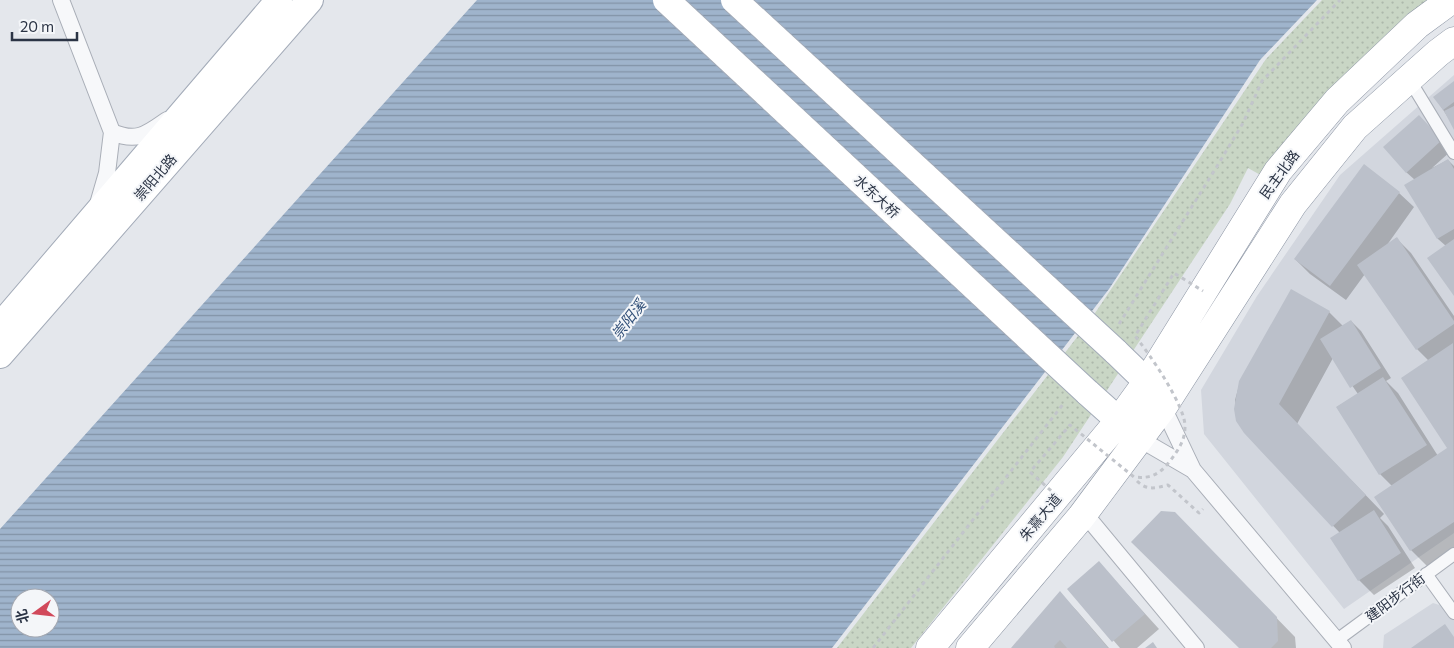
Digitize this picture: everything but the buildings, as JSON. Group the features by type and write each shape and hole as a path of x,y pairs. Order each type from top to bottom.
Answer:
{"highway":[{"name":"民主北路","path":"1147,382 1278,171 1337,101 1417,25 1450,0"},
{"name":"民主北路","path":"1163,406 1293,204 1355,128 1454,41"},
{"name":"朱熹大道","path":"970,648 1084,513 1128,430 1147,382"},
{"name":"朱熹大道","path":"930,648 1057,496 1128,430 1163,406"}],"main road":[{"name":"崇阳北路","path":"0,326 279,0"},
{"name":"崇阳北路","path":"0,355 310,0"},
{"name":"水东大桥","path":"666,0 1128,430"},
{"path":"734,0 1115,351 1147,382 1163,406"}],"street":[{"path":"61,0 112,132 107,173 94,218"},
{"path":"1409,79 1454,153"},
{"path":"112,132 124,138 135,138 195,100"},
{"path":"1163,406 1193,470 1335,645"},
{"path":"1128,430 1193,470"},
{"path":"1084,513 1196,648"},
{"name":"建阳步行街","path":"1335,645 1454,554"},
{"path":"1426,574 1454,613"}],"path":[{"path":"1134,477 1145,478 1160,473 1183,442 1186,424 1171,389 1135,336 1174,273 1203,291"},
{"path":"1057,496 1030,472 1070,425 1134,477 1143,488 1149,489 1168,485 1187,501"}],"shaded area":[{"path":"1454,75 1454,533 1344,609 1204,434 1201,390 1257,296 1340,175"},
{"path":"1433,603 1446,607 1454,618 1454,648 1383,648 1384,635"}],"green space":[{"path":"1322,0 1438,0 1264,177 1248,168 1230,204 1063,457 911,648 837,648 1091,319 1266,59"}],"water":[{"name":"崇阳溪","path":"477,0 1317,0 1260,60 1109,289 832,648 0,648 0,529"}]}
